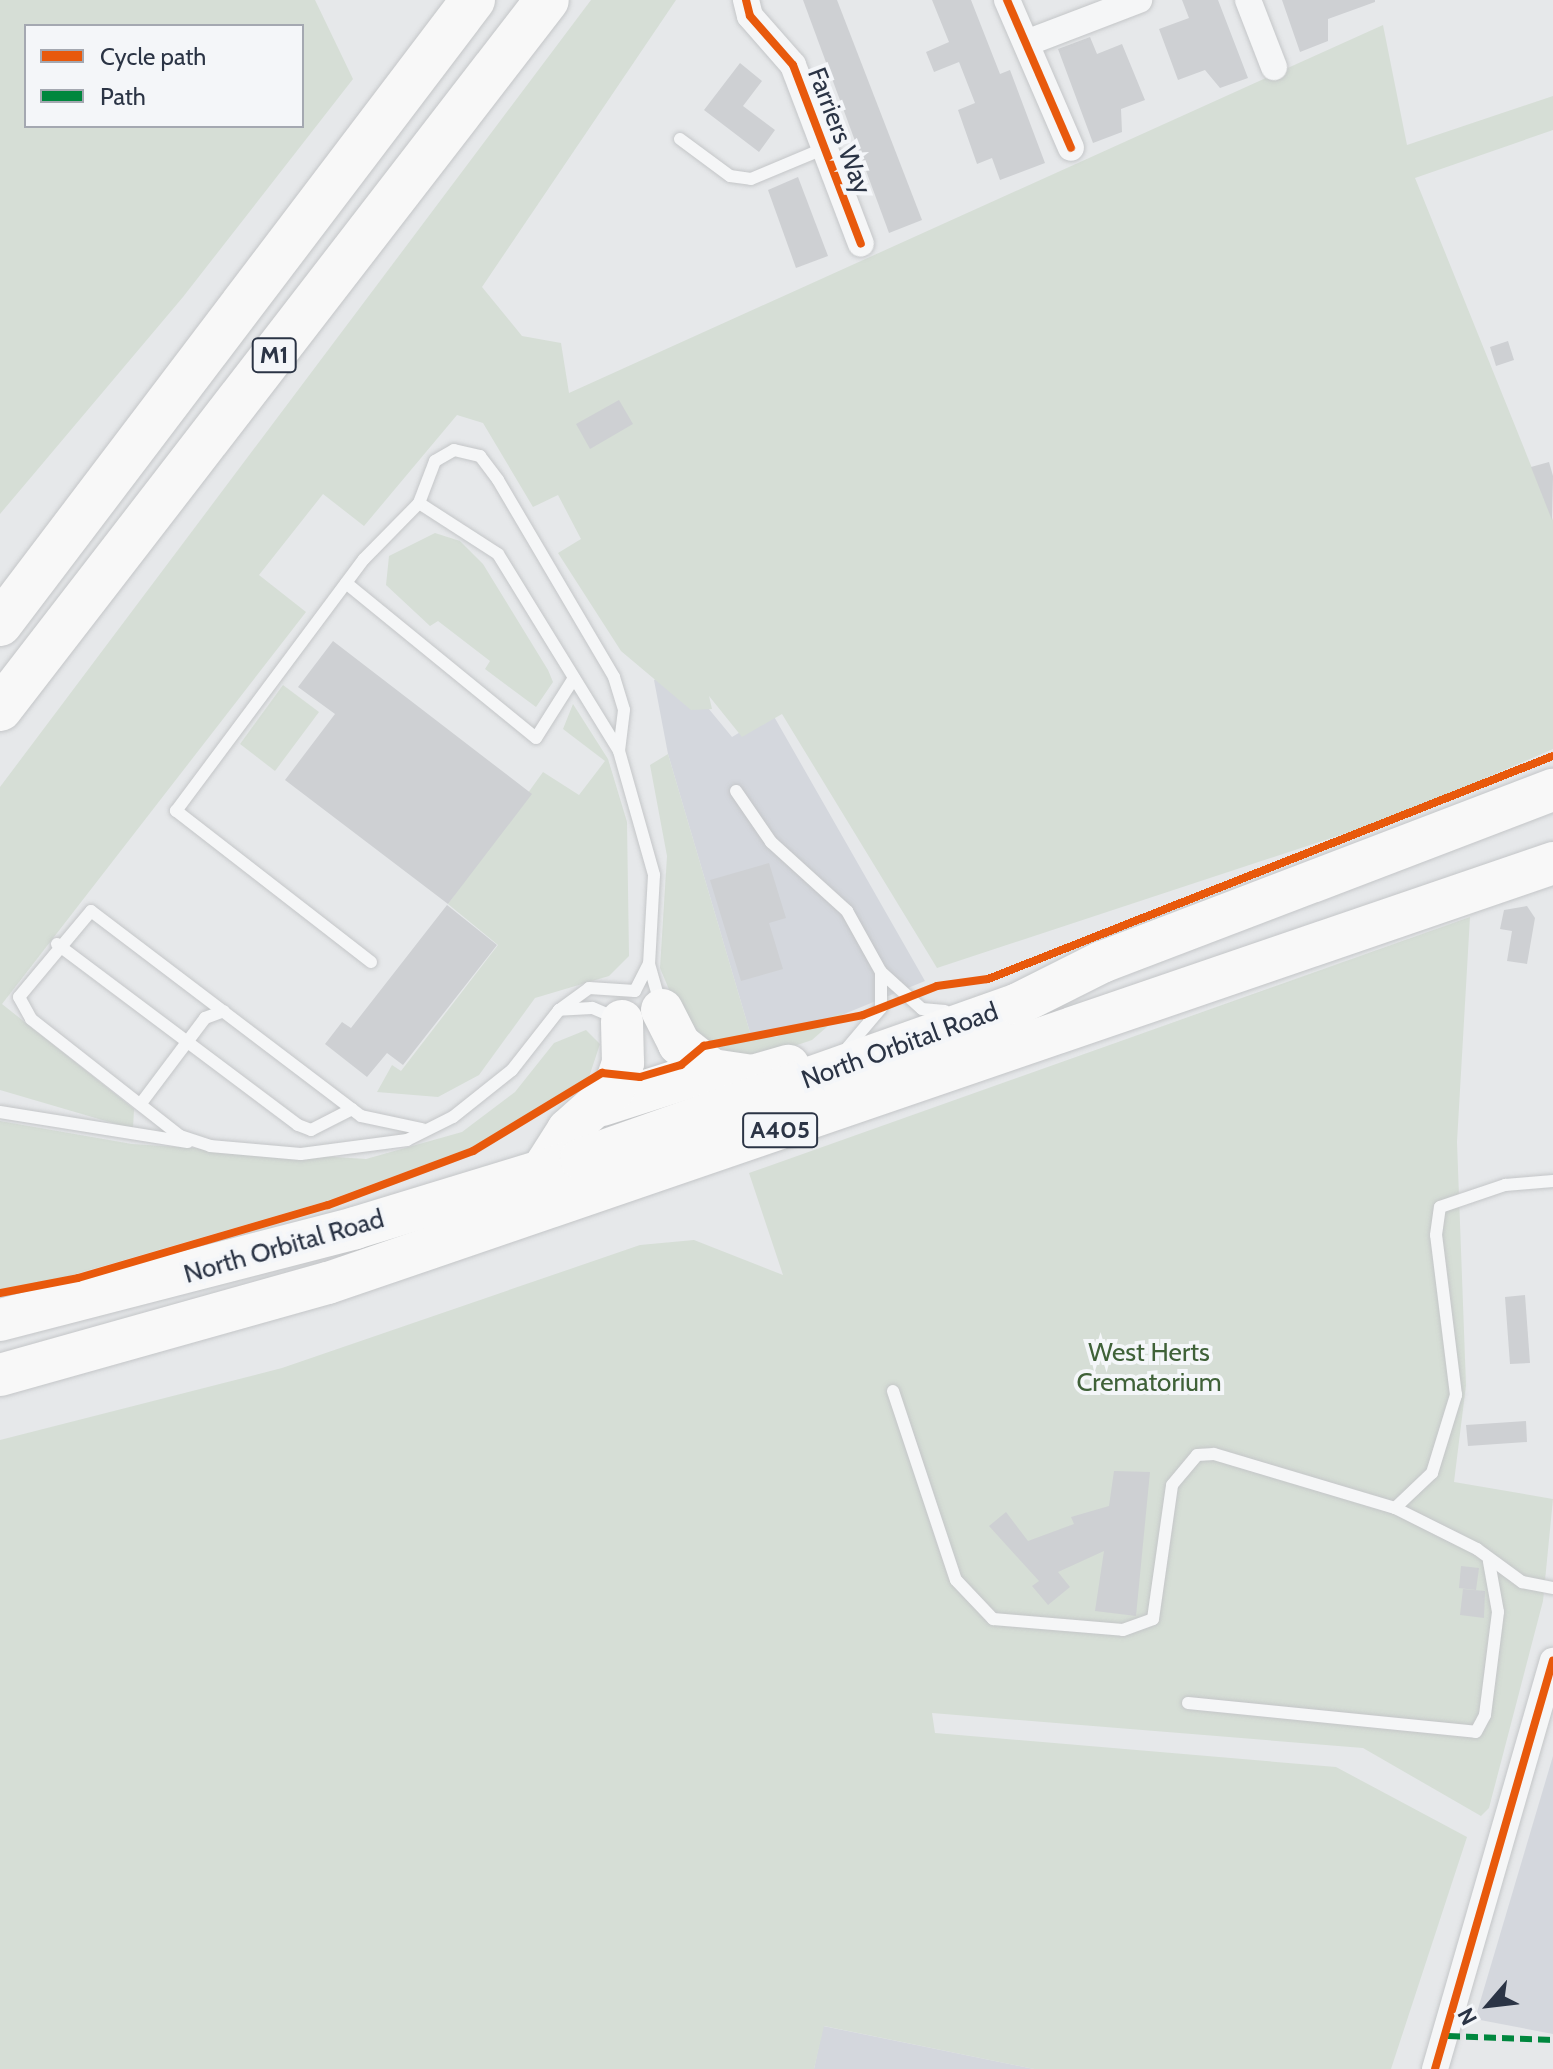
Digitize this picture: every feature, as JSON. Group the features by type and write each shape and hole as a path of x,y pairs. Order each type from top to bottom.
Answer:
{"highway":[{"name":"M1","path":"0,624 473,0"},
{"name":"M1","path":"0,709 547,0"},
{"name":"North Orbital Road","path":"0,1320 542,1171 1018,1004 1102,962 1553,790"},
{"name":"North Orbital Road","path":"0,1375 315,1287 1546,873"},
{"name":"A405","path":"645,1014 712,1070 753,1076 1102,962"},
{"path":"602,1105 621,1074 645,1014"},
{"path":"542,1171 568,1130 602,1105 712,1070"}],"street":[{"name":"Farriers Way","path":"746,0 750,16 793,65 861,244"},
{"path":"1007,0 1029,42 1071,148"},
{"path":"1029,42 1139,0"},
{"path":"1248,0 1274,67"},
{"path":"1435,2069 1553,1661"}],"lane":[{"path":"680,139 730,176 751,179 825,148"},
{"path":"371,962 176,811 346,583 419,503 435,461 454,450 480,456 614,677 624,710 619,751"},
{"path":"419,503 498,554 619,751 654,875 645,1014"},
{"path":"346,583 536,738 574,678"},
{"path":"736,791 771,842 847,911 881,972 922,1009 957,1009"},
{"path":"195,1143 22,1008 26,982 57,944 91,911 352,1109 372,1122 422,1129"},
{"path":"57,944 304,1129 352,1109"},
{"path":"645,1014 649,964"},
{"path":"848,1047 881,1008 881,972"},
{"path":"0,1112 195,1143 349,1151 407,1140 487,1093 559,1010 589,988 645,1014"},
{"path":"559,1010 592,1008 645,1014"},
{"path":"142,1102 205,1018 224,1011"},
{"path":"1395,1508 1432,1473 1456,1395 1436,1235 1440,1207 1505,1185 1553,1181"},
{"path":"893,1391 956,1580 993,1619 1123,1630 1153,1619 1172,1485 1197,1455 1237,1457 1367,1505 1395,1508 1522,1582 1553,1588"},
{"path":"1188,1703 1476,1732 1485,1715 1498,1612 1489,1562"}],"shaded area":[{"path":"675,668 732,737 772,713 925,981 805,1030 751,1036 668,754 654,680"},
{"path":"1553,1756 1553,2034 1475,2019"},
{"path":"823,2026 1034,2069 814,2069"}],"green space":[{"path":"0,0 315,0 353,79 183,297 0,514"},
{"path":"591,0 676,0 482,287 522,336 561,343 569,393 1383,25 1407,145 1553,96 1553,130 1415,178 1553,520 1553,749 1398,816 937,968 782,714 742,737 709,696 712,709 691,710 621,651 558,553 581,539 558,495 533,507 483,423 457,415 364,526 323,494 259,575 306,612 2,1004 134,1109 133,1129 0,1090 0,787"},
{"path":"435,533 460,541 483,564 548,670 553,682 536,707 485,669 490,661 438,621 430,626 386,585 389,556"},
{"path":"283,685 319,712 275,771 240,744"},
{"path":"573,704 608,759 627,822 629,956 609,976 535,998 479,1075 438,1097 377,1092 392,1065 401,1071 498,945 448,904 543,772 579,795 605,761 563,729"},
{"path":"668,754 751,1036 776,1037 844,1012 812,1040 753,1060 710,1045 678,1011 660,968 667,856 650,765"},
{"name":"West Herts Crematorium","path":"1470,917 1457,1142 1466,1385 1454,1482 1553,1499 1543,1601 1489,1808 1481,1816 1363,1748 932,1713 935,1733 1336,1767 1467,1837 1391,2069 1034,2069 824,2026 814,2069 0,2069 0,1440 282,1368 640,1245 694,1240 783,1275 749,1173"},
{"path":"586,1030 600,1044 587,1083 470,1148 327,1201 0,1296 0,1121 132,1144 366,1159 462,1132 515,1092 554,1043"}],"building":[{"path":"803,0 837,0 922,220 889,233"},
{"path":"932,0 971,0 1000,74 1010,70 1045,163 1000,180 992,158 977,164 958,110 975,103 959,62 934,72 926,52 949,42"},
{"path":"1182,0 1218,0 1248,78 1220,88 1205,70 1178,80 1159,29 1189,18"},
{"path":"1282,0 1375,2 1328,19 1328,41 1300,52"},
{"path":"1090,37 1097,54 1122,44 1145,100 1121,109 1122,132 1093,143 1058,49"},
{"path":"740,63 762,81 743,106 775,130 759,152 704,110"},
{"path":"798,177 828,256 796,268 768,190"},
{"path":"1508,341 1514,360 1496,366 1490,347"},
{"path":"619,400 633,424 590,449 576,424"},
{"path":"1549,462 1553,476 1552,520 1531,467"},
{"path":"333,641 532,794 448,904 285,780 335,714 298,687"},
{"path":"769,863 786,918 769,923 783,969 741,981 710,880"},
{"path":"447,905 497,945 403,1065 387,1053 367,1077 325,1044 342,1022 351,1028"},
{"path":"1527,906 1535,918 1527,964 1507,961 1512,931 1500,929 1504,910"},
{"path":"1525,1295 1530,1363 1510,1364 1505,1297"},
{"path":"1526,1421 1527,1442 1468,1446 1466,1425"},
{"path":"1114,1471 1150,1472 1136,1616 1095,1611 1104,1551 1058,1572 1070,1587 1048,1605 1032,1586 1039,1581 989,1526 1006,1512 1028,1541 1074,1524 1071,1517 1109,1506"},
{"path":"1461,1566 1479,1568 1476,1590 1459,1588"},
{"path":"1463,1589 1485,1591 1484,1618 1460,1615"}],"marked path":[{"path":"1448,2036 1553,2040"}],"cycle path":[{"path":"746,0 750,16 793,65 861,244"},
{"path":"1007,0 1071,148"},
{"path":"0,1293 78,1278 328,1205 473,1151 602,1073 640,1077 681,1065 704,1046 863,1015 937,986 988,979 1553,756"},
{"path":"1435,2069 1553,1661"}]}
